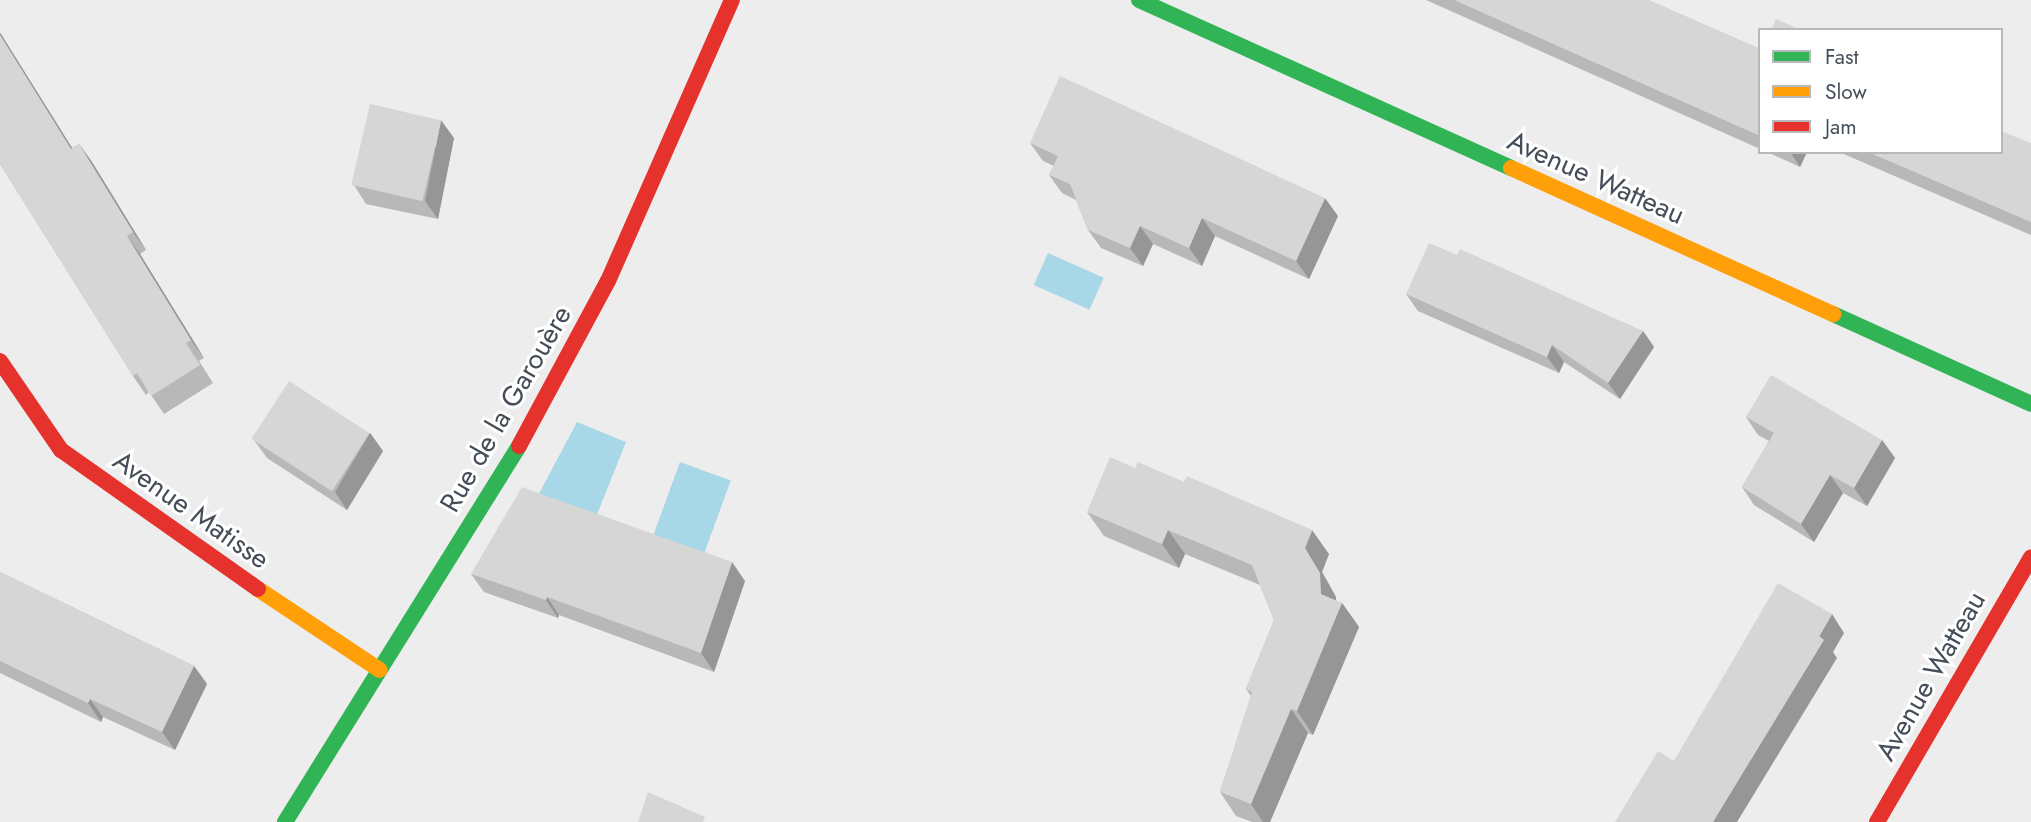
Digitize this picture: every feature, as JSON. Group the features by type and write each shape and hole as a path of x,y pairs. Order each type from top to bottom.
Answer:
{"street":[{"name":"Rue de la Garouère","path":"285,822 508,466 608,281 732,0"},
{"name":"Avenue Watteau","path":"1139,0 2031,404"},
{"name":"Avenue Matisse","path":"0,361 61,450 298,618 380,670"},
{"name":"Avenue Watteau","path":"1877,822 2031,557"}],"water":[{"path":"1048,253 1104,278 1089,310 1034,285"},
{"path":"577,422 626,442 592,527 533,505"},
{"path":"680,462 731,480 700,565 649,547"}],"building":[{"path":"1454,0 1648,0 1758,48 1758,135"},
{"path":"1776,19 1796,28 1772,28"},
{"path":"0,35 71,149 79,144 133,232 127,236 191,340 186,343 200,365 151,396 137,373 133,376 0,164"},
{"path":"1060,76 1325,198 1296,261 1202,218 1189,248 1140,226 1130,248 1088,230 1070,184 1049,175 1058,156 1030,143"},
{"path":"370,104 441,120 422,201 351,185"},
{"path":"2003,132 2031,143 2031,222 1873,154 2003,154"},
{"path":"1429,243 1457,255 1460,249 1643,331 1608,383 1552,345 1547,357 1406,294"},
{"path":"1771,375 1882,440 1854,488 1830,475 1801,524 1742,487 1774,433 1746,417"},
{"path":"289,381 370,433 332,491 251,439"},
{"path":"1110,457 1135,468 1138,462 1184,482 1187,476 1312,530 1305,548 1320,573 1321,594 1342,603 1297,711 1291,709 1251,804 1220,792 1252,692 1246,689 1274,620 1252,565 1168,530 1162,544 1087,512"},
{"path":"522,487 732,562 701,653 547,597 546,600 471,574"},
{"path":"0,572 194,666 162,732 90,699 88,703 0,661"},
{"path":"1778,583 1832,614 1819,636 1824,640 1713,822 1615,822 1658,751 1674,761"},
{"path":"648,792 705,817 703,822 638,822"}],"traffic: fast":[{"path":"1139,0 1511,168"},
{"path":"1833,314 2031,404"},
{"path":"285,822 519,446"}],"traffic: slow":[{"path":"1511,168 1833,314"},
{"path":"258,589 380,670"}],"traffic: jam":[{"path":"519,446 608,281 732,0"},
{"path":"0,361 61,450 258,589"},
{"path":"1877,822 2031,557"}]}
